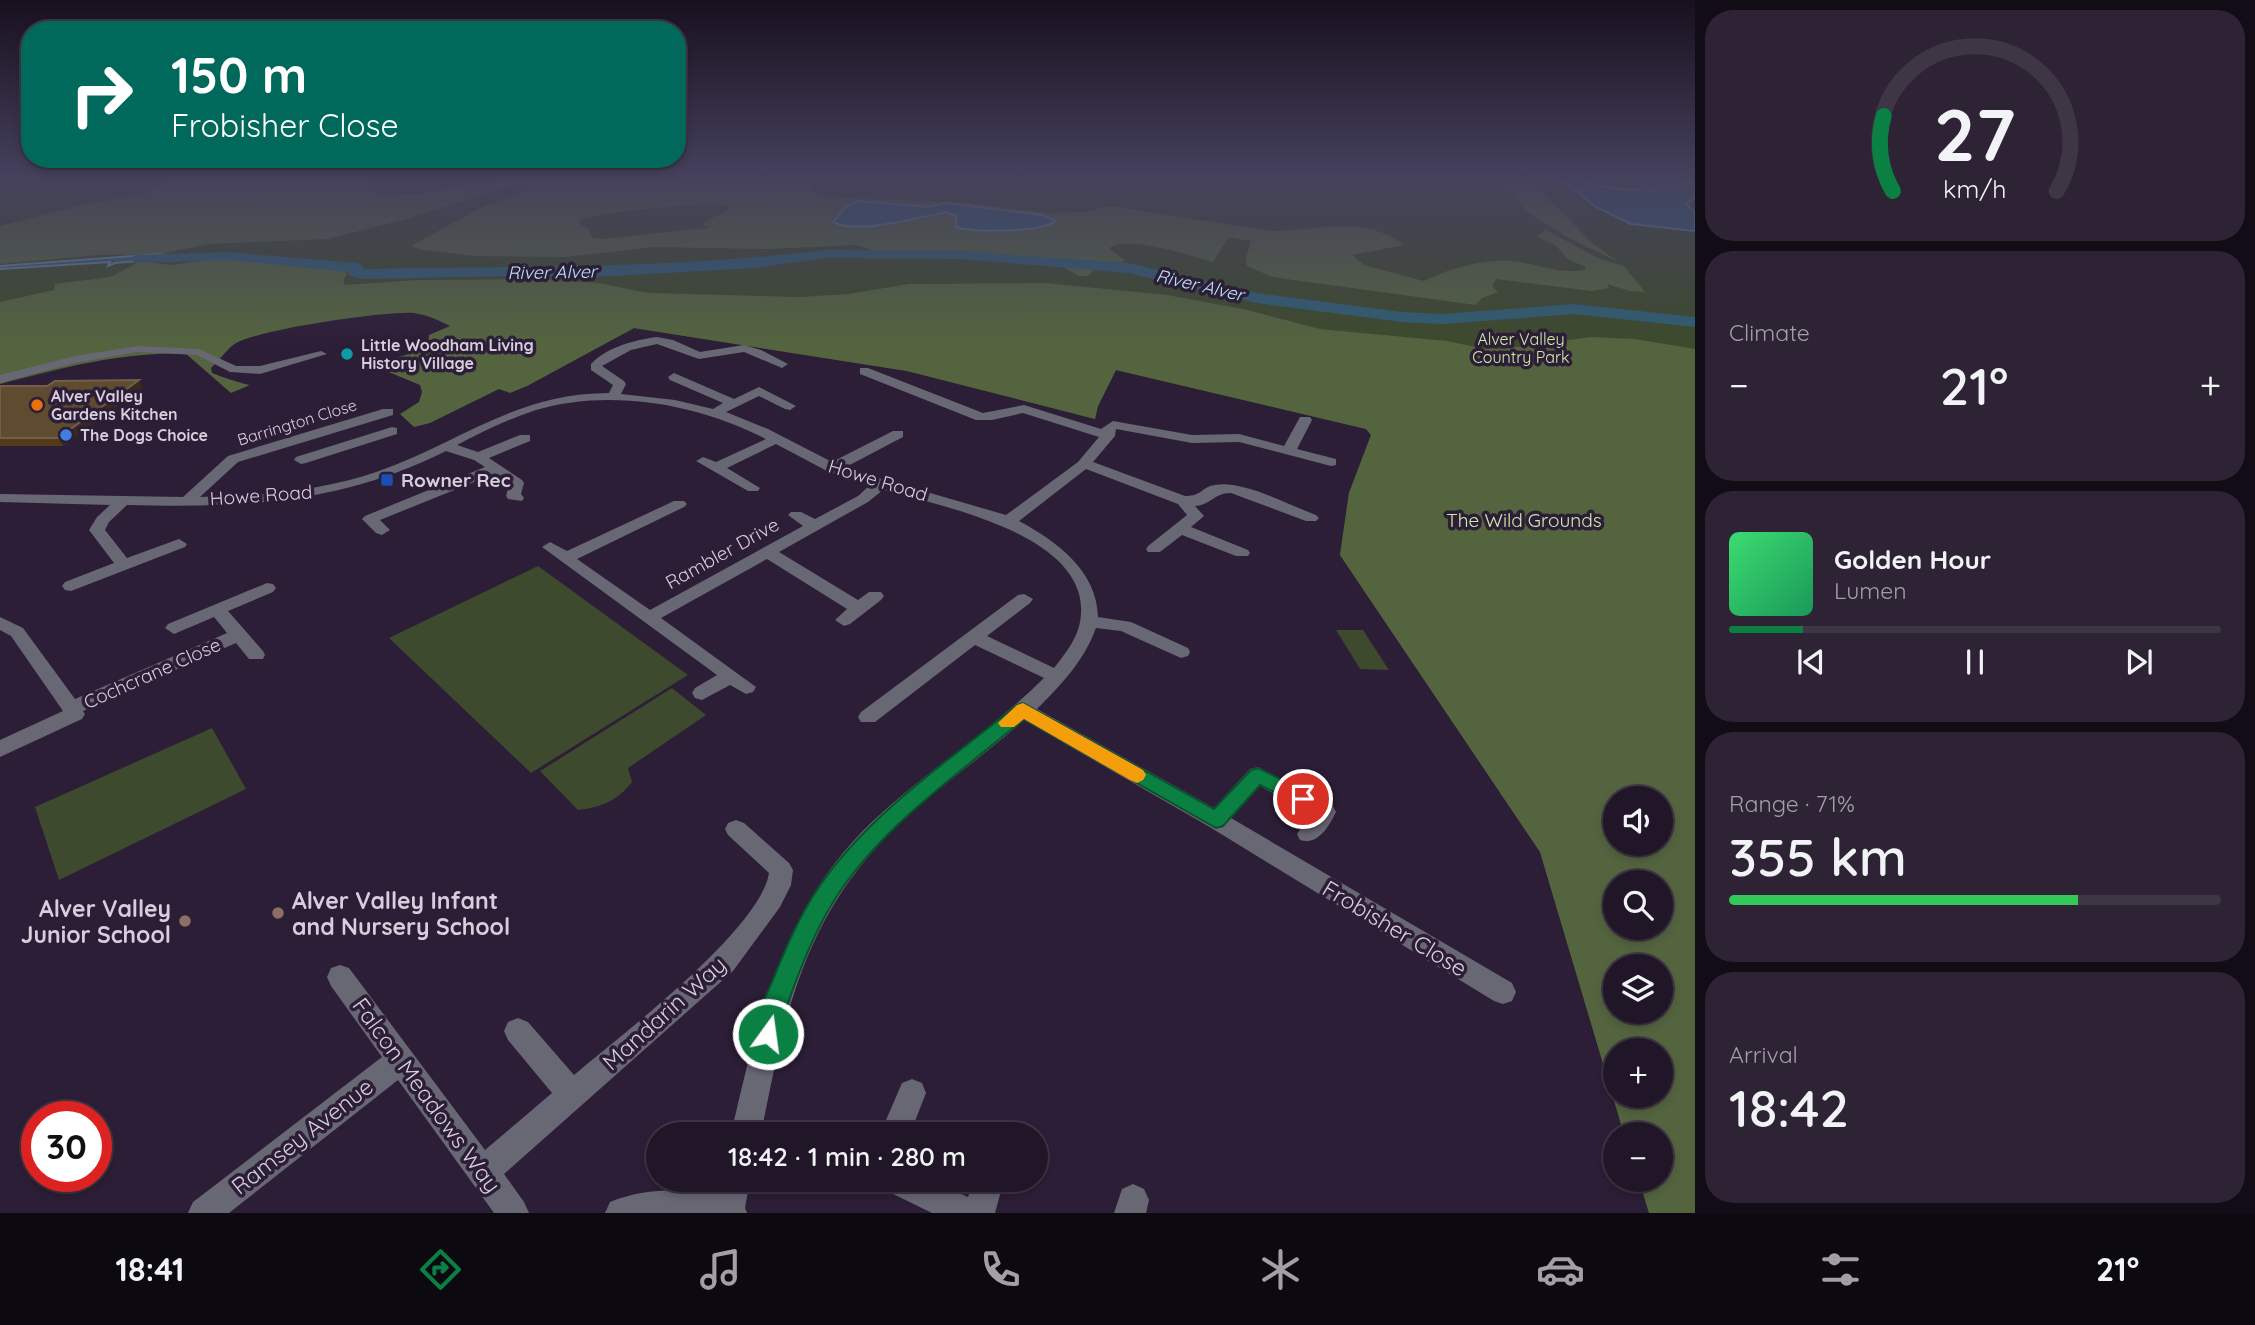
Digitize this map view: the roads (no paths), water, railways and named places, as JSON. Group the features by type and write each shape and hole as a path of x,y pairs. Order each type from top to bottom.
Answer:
{"street":[{"path":"613,398 620,384 595,367 597,363 604,358 658,340 705,356 742,348 782,364"},
{"path":"0,379 75,359 138,349 199,352 234,369 260,369 321,354"},
{"path":"864,371 981,416 997,418 1014,410 1024,409 1108,436"},
{"path":"674,377 733,403"},
{"path":"714,413 759,391 790,406"},
{"name":"Howe Road","path":"0,498 266,498 321,491 380,475 448,447 487,424 531,406 572,398 613,398 714,413 777,439 832,468 880,485 958,504 1008,521 1034,535 1068,563 1081,583 1088,602 1090,622"},
{"name":"Barrington Close","path":"189,499 233,459 388,412"},
{"path":"1289,450 1305,421"},
{"path":"1008,521 1085,464 1103,445 1108,429 1113,425 1192,439 1239,438 1331,462"},
{"path":"343,427 361,441"},
{"path":"301,460 392,431"},
{"path":"832,468 898,433"},
{"path":"479,457 525,438"},
{"path":"753,488 709,465 777,439"},
{"path":"448,447 479,457 517,483 513,496 517,498"},
{"path":"1085,464 1183,501 1200,501 1215,489 1233,489 1311,518"},
{"path":"370,520 495,468"},
{"name":"Rambler Drive","path":"650,617 863,499 880,485"},
{"path":"124,500 102,520 97,530 124,565"},
{"path":"1154,549 1196,516 1183,501"},
{"path":"566,558 679,504"},
{"path":"630,508 648,519"},
{"name":"Rambler Drive","path":"796,516 815,526"},
{"path":"1182,529 1242,553"},
{"path":"71,586 179,544"},
{"path":"550,547 738,681 702,693"},
{"path":"768,553 858,607"},
{"name":"Cochcrane Close","path":"174,628 267,588"},
{"path":"844,620 875,596"},
{"path":"868,717 1024,599"},
{"name":"Cochcrane Close","path":"217,610 256,655"},
{"path":"749,1122 774,1009 789,967 825,897 881,828 1023,710 1058,677 1078,650 1090,622 1125,626 1181,652"},
{"path":"0,623 17,632 71,708"},
{"name":"Cochcrane Close","path":"0,749 75,714 71,708 238,635"},
{"path":"973,637 1058,677"},
{"path":"1023,710 1216,820 1258,775 1325,812 1308,834"},
{"name":"Frobisher Close","path":"1216,820 1503,992"},
{"name":"Mandarin Way","path":"483,1172 724,963 771,900 779,885 781,870 736,829"},
{"name":"Falcon Meadows Way","path":"340,977 513,1213"},
{"path":"518,1031 572,1095"},
{"name":"Ramsey Avenue","path":"204,1213 401,1060"},
{"path":"900,1122 912,1093"},
{"path":"621,1213 643,1207 684,1205 730,1212 733,1192"},
{"path":"923,1192 966,1213"},
{"path":"979,1213 985,1192"}],"water":[{"path":"159,254 174,256 108,266 110,262 0,269 0,266"}],"waterway":[{"name":"River Alver","path":"136,259 229,256 357,268 355,273 362,274 522,271 575,273 755,263 825,254 962,255 1128,268 1257,298 1402,317 1442,319 1574,309 1695,322"}],"place":[{"name":"Little Woodham Living History Village","path":"347,354"},
{"name":"Alver Valley Gardens Kitchen","path":"37,405"},
{"name":"The Dogs Choice","path":"66,435"},
{"name":"Rowner Rec","path":"387,480"},
{"name":"Alver Valley Infant and Nursery School","path":"278,913"},
{"name":"Alver Valley Junior School","path":"185,921"}],"park label":[{"name":"Alver Valley Country Park","path":"1521,348"},
{"name":"The Wild Grounds","path":"1524,520"}]}
